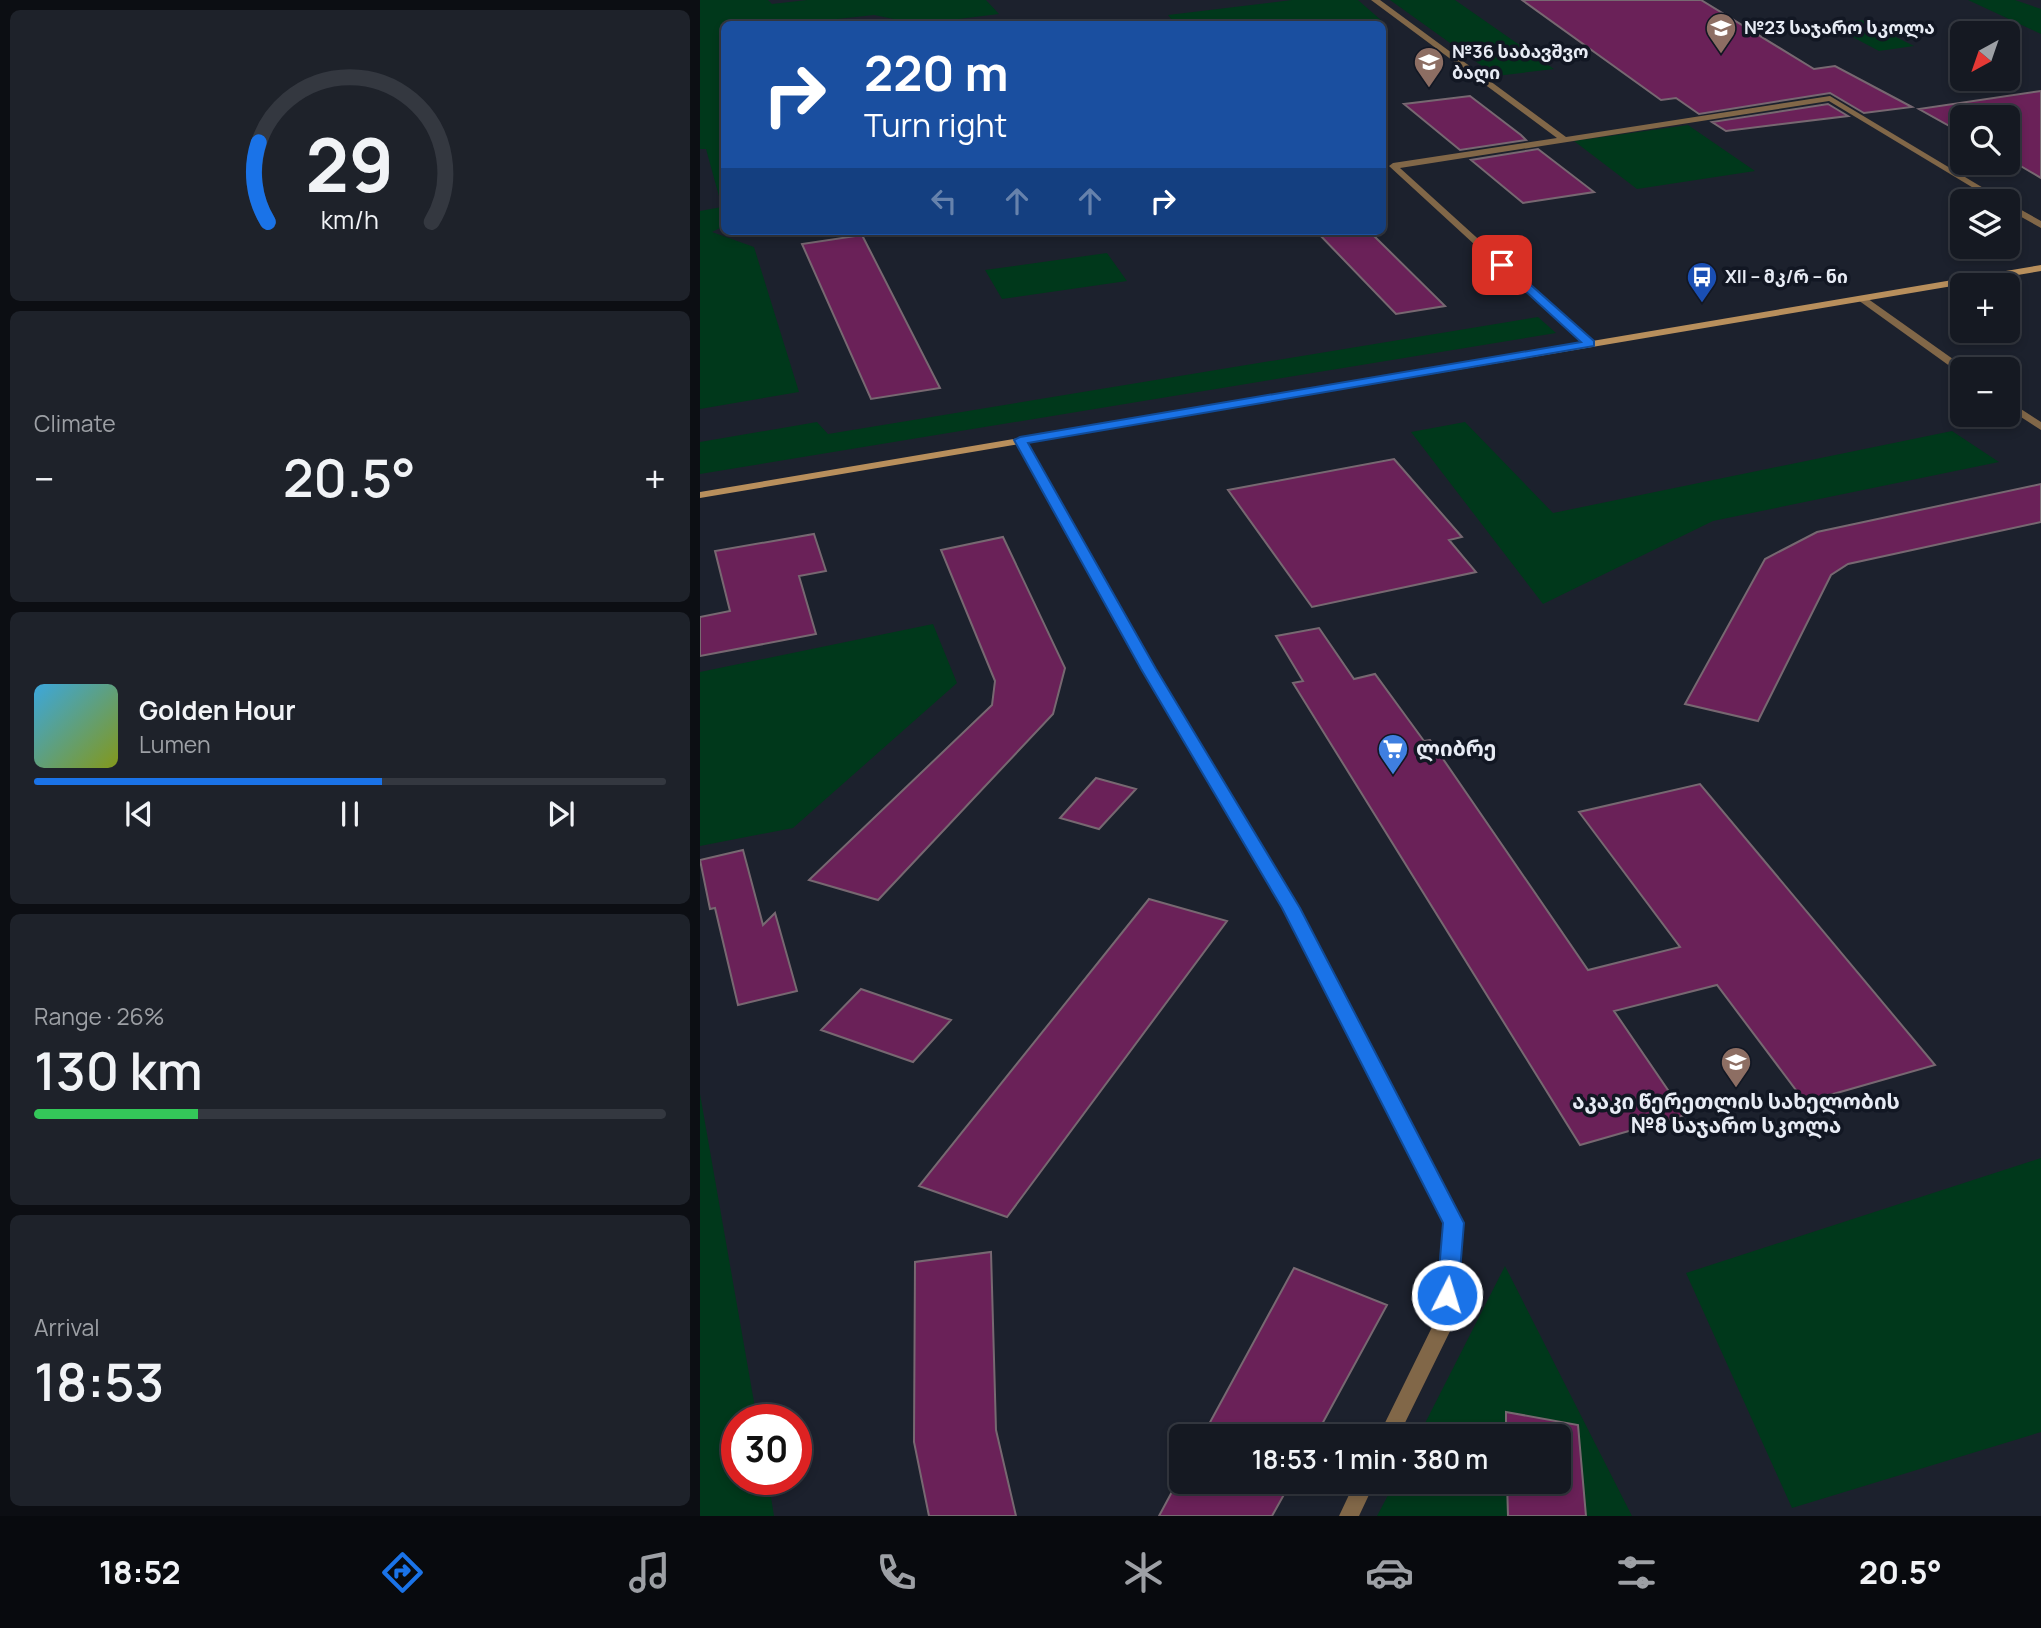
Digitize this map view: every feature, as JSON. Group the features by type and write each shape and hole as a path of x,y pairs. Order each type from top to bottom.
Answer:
{"street":[{"path":"1375,0 1564,139"},
{"path":"1590,344 1393,166 1830,98 1981,189"},
{"path":"2020,213 2041,225"},
{"path":"700,495 2041,268"},
{"path":"1861,298 1950,361"},
{"path":"2020,412 2041,427"},
{"path":"1020,440 1149,669 1291,908 1453,1223 1446,1319 1394,1424"},
{"path":"1349,1516 1359,1494"}],"green space":[{"path":"700,0 768,0 772,4 807,0 986,0 999,14 942,21 903,21 874,15 819,21 721,21 721,203 706,149 700,149"},
{"path":"1292,0 1358,0 1382,21 1173,21 1168,15"},
{"path":"1390,0 1455,0 1554,69 1496,76"},
{"path":"1968,0 2015,0 2041,9 2041,34 2020,24 2020,21 2013,21"},
{"path":"1862,20 1914,46 1879,51 1828,24"},
{"path":"1688,125 1755,171 1637,189 1574,141"},
{"path":"721,207 721,228 712,232 754,247 799,392 700,409 700,211"},
{"path":"1107,253 1127,281 1002,299 985,270"},
{"path":"1538,317 1556,333 700,474 700,442 817,422 828,434"},
{"path":"1465,422 1553,513 1952,431 1999,462 1713,521 1543,604 1411,432"},
{"path":"933,624 957,683 793,828 700,846 700,672"},
{"path":"700,1094 754,1404 721,1404 721,1495 771,1495 774,1516 700,1516"},
{"path":"2041,1158 2041,1432 1792,1508 1686,1273"},
{"path":"1505,1266 1632,1516 1377,1516 1389,1494 1571,1494 1571,1424 1425,1424"}],"building":[{"path":"1522,0 1701,0 1814,69 1835,66 1912,107 1864,113 1830,93 1699,114 1676,98 1661,100"},
{"path":"2041,91 2041,178 2020,166 2020,105 1950,105 1950,126 1919,109"},
{"path":"1470,96 1526,140 1460,150 1404,104"},
{"path":"1828,104 1848,116 1726,131 1712,122"},
{"path":"1538,149 1594,192 1523,203 1471,160"},
{"path":"862,235 940,388 871,399 802,244"},
{"path":"1320,235 1373,235 1445,306 1396,314"},
{"path":"1394,459 1462,537 1449,540 1476,572 1312,607 1228,490"},
{"path":"2041,484 2041,522 1848,564 1831,575 1758,721 1685,704 1765,559 1817,532"},
{"path":"814,534 826,571 799,576 816,634 700,656 700,617 730,611 715,551"},
{"path":"1003,537 1065,668 1053,714 878,900 809,880 992,705 995,681 941,550"},
{"path":"1319,628 1354,679 1375,674 1424,741 1430,740 1588,970 1680,947 1579,812 1700,784 1935,1065 1805,1102 1717,985 1614,1011 1685,1115 1580,1145 1293,683 1303,681 1276,636"},
{"path":"1096,778 1136,789 1099,829 1060,818"},
{"path":"743,850 763,925 775,913 797,991 738,1005 715,908 710,909 700,860"},
{"path":"1149,899 1227,921 1007,1217 919,1186"},
{"path":"861,989 951,1020 913,1062 821,1030"},
{"path":"991,1252 996,1430 1016,1516 929,1516 914,1442 915,1262"},
{"path":"1294,1268 1387,1305 1322,1424 1209,1424"},
{"path":"1506,1412 1578,1425 1586,1516 1508,1516 1507,1494 1571,1494 1571,1424 1506,1424"},
{"path":"1171,1494 1284,1494 1272,1516 1159,1516"}],"place":[{"name":"№23 საჯარო სკოლა","path":"1721,55"},
{"name":"№36 საბავშვო ბაღი","path":"1429,89"},
{"name":"XII – მკ/რ – ნი","path":"1702,304"},
{"name":"ლიბრე","path":"1393,776"},
{"name":"აკაკი წერეთლის სახელობის №8 საჯარო სკოლა","path":"1736,1089"}],"route":[{"path":"1447,1295 1453,1223 1291,908 1149,669 1020,440 1590,344 1502,265"}]}
